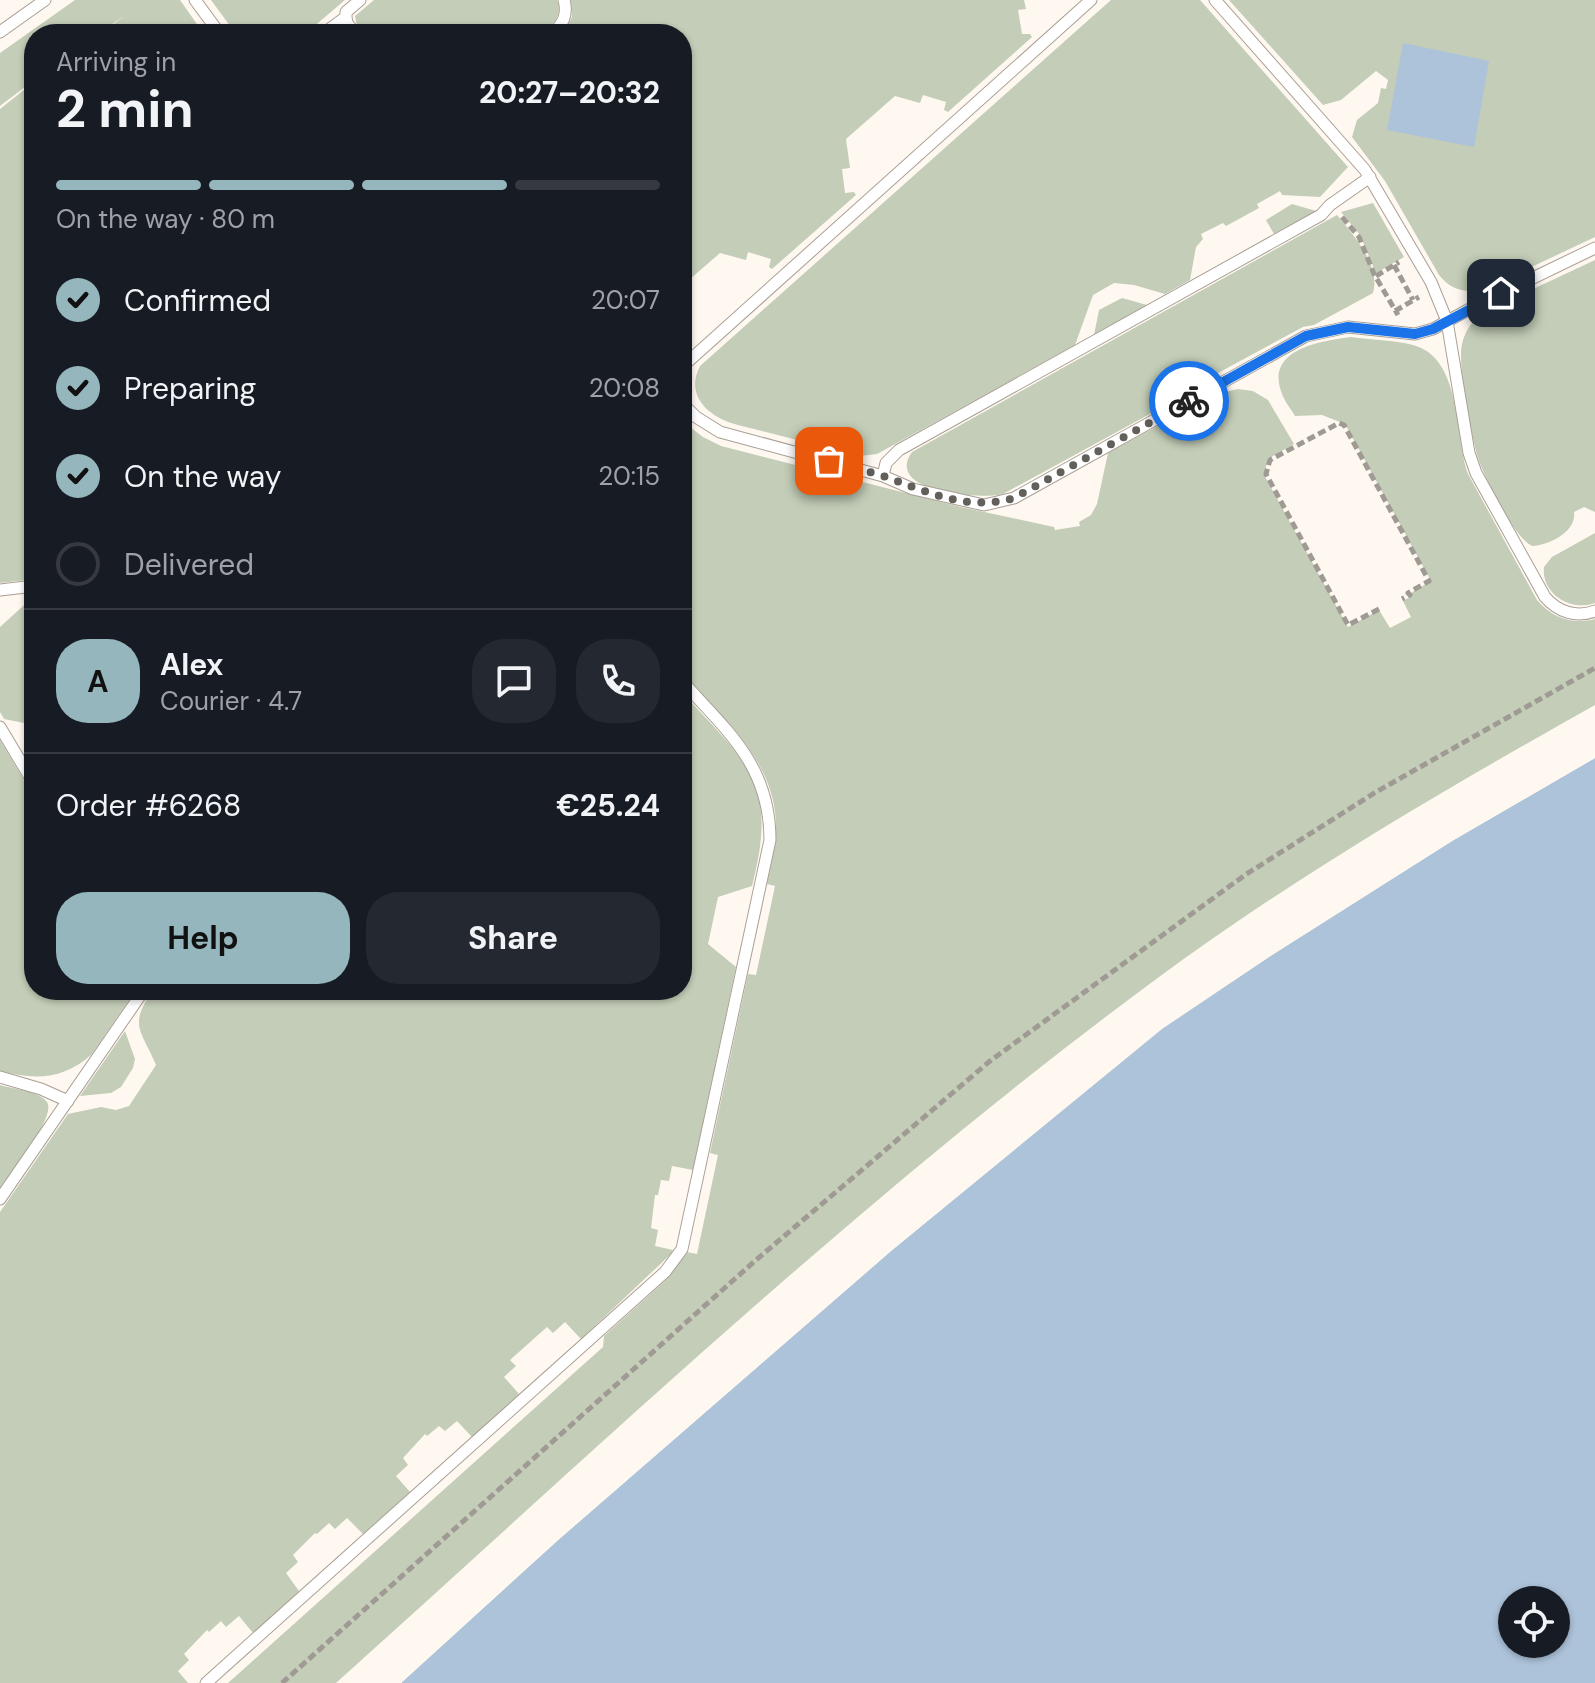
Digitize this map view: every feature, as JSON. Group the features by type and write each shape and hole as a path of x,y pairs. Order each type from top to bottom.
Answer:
{"lane":[{"path":"0,32 45,0"},
{"path":"195,0 213,24"},
{"path":"348,24 346,12 360,0"},
{"path":"562,24 566,9 564,0"},
{"path":"692,358 1091,0"},
{"path":"1215,0 1370,177 1415,253 1447,321 1469,453 1476,473 1550,602 1570,613 1588,614 1595,611"},
{"path":"337,24 346,17"},
{"path":"883,476 886,463 899,450 1321,215 1370,177"},
{"path":"692,413 720,432 883,476 913,489 984,505 1014,498 1306,336 1348,327 1408,333 1433,329 1595,248"},
{"path":"0,590 24,587"},
{"path":"206,1683 665,1272 682,1249 770,840 765,792 751,761 692,692"},
{"path":"0,727 24,767"},
{"path":"0,1199 137,1000"},
{"path":"0,1077 68,1101"}],"path":[{"path":"1330,205 1359,237 1376,276 1408,333"},
{"path":"1376,276 1415,253"},
{"path":"1394,265 1413,300"},
{"path":"1379,609 1348,625 1266,474 1270,460 1339,423 1344,425 1429,581 1402,599"},
{"path":"282,1683 756,1260 990,1061 1245,875 1376,792 1595,668"}],"green space":[{"path":"75,0 180,0 197,24 114,24 124,16 112,24 41,24"},
{"path":"211,0 345,0 317,24 229,24"},
{"path":"374,0 557,0 559,6 552,24 357,24 355,16"},
{"path":"571,0 1024,0 1026,9 1018,10 1022,34 1032,37 948,112 944,110 946,102 923,95 920,103 895,96 846,139 850,168 842,169 845,193 854,192 856,195 772,269 769,267 771,259 748,252 746,260 720,253 692,277 692,24 568,24 572,17"},
{"path":"1111,0 1200,0 1348,167 1320,197 1282,195 1280,191 1257,204 1259,208 1226,226 1223,223 1201,234 1203,239 1196,247 1190,280 1165,294 1114,283 1093,295 1075,345 877,454 860,456 738,425 709,411 702,404 695,387 700,366"},
{"path":"1229,0 1595,0 1595,237 1485,289 1465,291 1449,284 1439,275 1385,181 1352,137 1357,120 1378,103 1381,88 1386,89 1388,80 1376,71 1341,100 1323,105"},
{"path":"24,36 24,88 0,106 0,53"},
{"path":"24,90 24,580 0,583 0,109"},
{"path":"1373,203 1404,257 1376,273 1360,235 1341,212"},
{"path":"1292,204 1316,211 1274,234 1266,220"},
{"path":"1337,215 1369,261 1373,272 1373,293 1218,373 1215,379 1003,494 956,494 922,484 911,476 907,466 912,452"},
{"path":"1595,260 1595,512 1584,507 1574,512 1571,525 1561,536 1532,546 1509,520 1479,461 1463,384 1462,344 1469,327 1482,313"},
{"path":"1122,298 1147,305 1094,335 1099,310"},
{"path":"1351,337 1413,345 1429,353 1440,365 1454,399 1468,474 1537,600 1563,618 1579,621 1595,619 1595,705 1318,868 1159,977 1051,1059 841,1231 739,1320 336,1683 228,1683 603,1347 604,1336 666,1280 687,1252 697,1254 718,1155 710,1153 748,974 756,975 775,886 767,884 776,829 774,805 758,762 730,724 692,683 692,429 721,446 961,507 1054,527 1055,530 1080,526 1079,522 1091,515 1097,504 1108,453 1217,394 1238,389 1253,391 1268,400 1294,444 1268,459 1264,475 1348,627 1379,610 1390,628 1411,617 1403,601 1431,581 1345,424 1322,415 1295,416 1283,397 1279,379 1281,367 1288,357 1298,350"},
{"path":"1595,533 1595,603 1568,603 1552,593 1544,577 1544,567 1552,557"},
{"path":"24,605 24,723 4,719 0,712 0,627"},
{"path":"692,703 724,738 752,777 762,822 752,886 718,897 708,944 736,967 693,1170 672,1166 669,1181 661,1180 658,1195 655,1195 651,1228 658,1230 655,1246 673,1250 671,1254 581,1339 565,1322 553,1333 547,1327 510,1360 516,1366 504,1377 519,1394 472,1437 457,1421 445,1431 439,1426 427,1436 425,1434 403,1458 408,1465 396,1476 410,1492 363,1534 347,1518 335,1529 329,1523 315,1533 293,1555 298,1562 286,1573 299,1591 253,1633 239,1616 226,1627 221,1621 209,1632 207,1630 184,1654 189,1660 178,1671 188,1683 0,1683 0,1212 68,1114 101,1107 116,1110 129,1106 156,1065 140,1028 139,1020 145,1002 692,1000"},
{"path":"0,740 24,780 24,1000 129,1000 92,1054 81,1063 49,1076 25,1076 0,1071"},
{"path":"125,1031 135,1059 121,1087 111,1093 80,1096"},
{"path":"0,1085 38,1095 47,1102 48,1109 39,1132 0,1188"}],"water":[{"path":"1403,43 1489,61 1474,147 1387,130"},
{"path":"1595,758 1595,1683 401,1683 557,1541 891,1251 1162,1028 1452,841"}],"pier":[{"path":"1595,754 1595,758 1452,841 1269,957 1162,1029 891,1251 557,1541 401,1683 397,1683 555,1538 888,1248 1160,1025 1450,838"}],"way so far":[{"path":"829,461 883,476 913,489 970,503 991,504 1014,498 1189,401"}],"route":[{"path":"1189,401 1306,336 1348,327 1415,334 1433,329 1501,293"}]}
